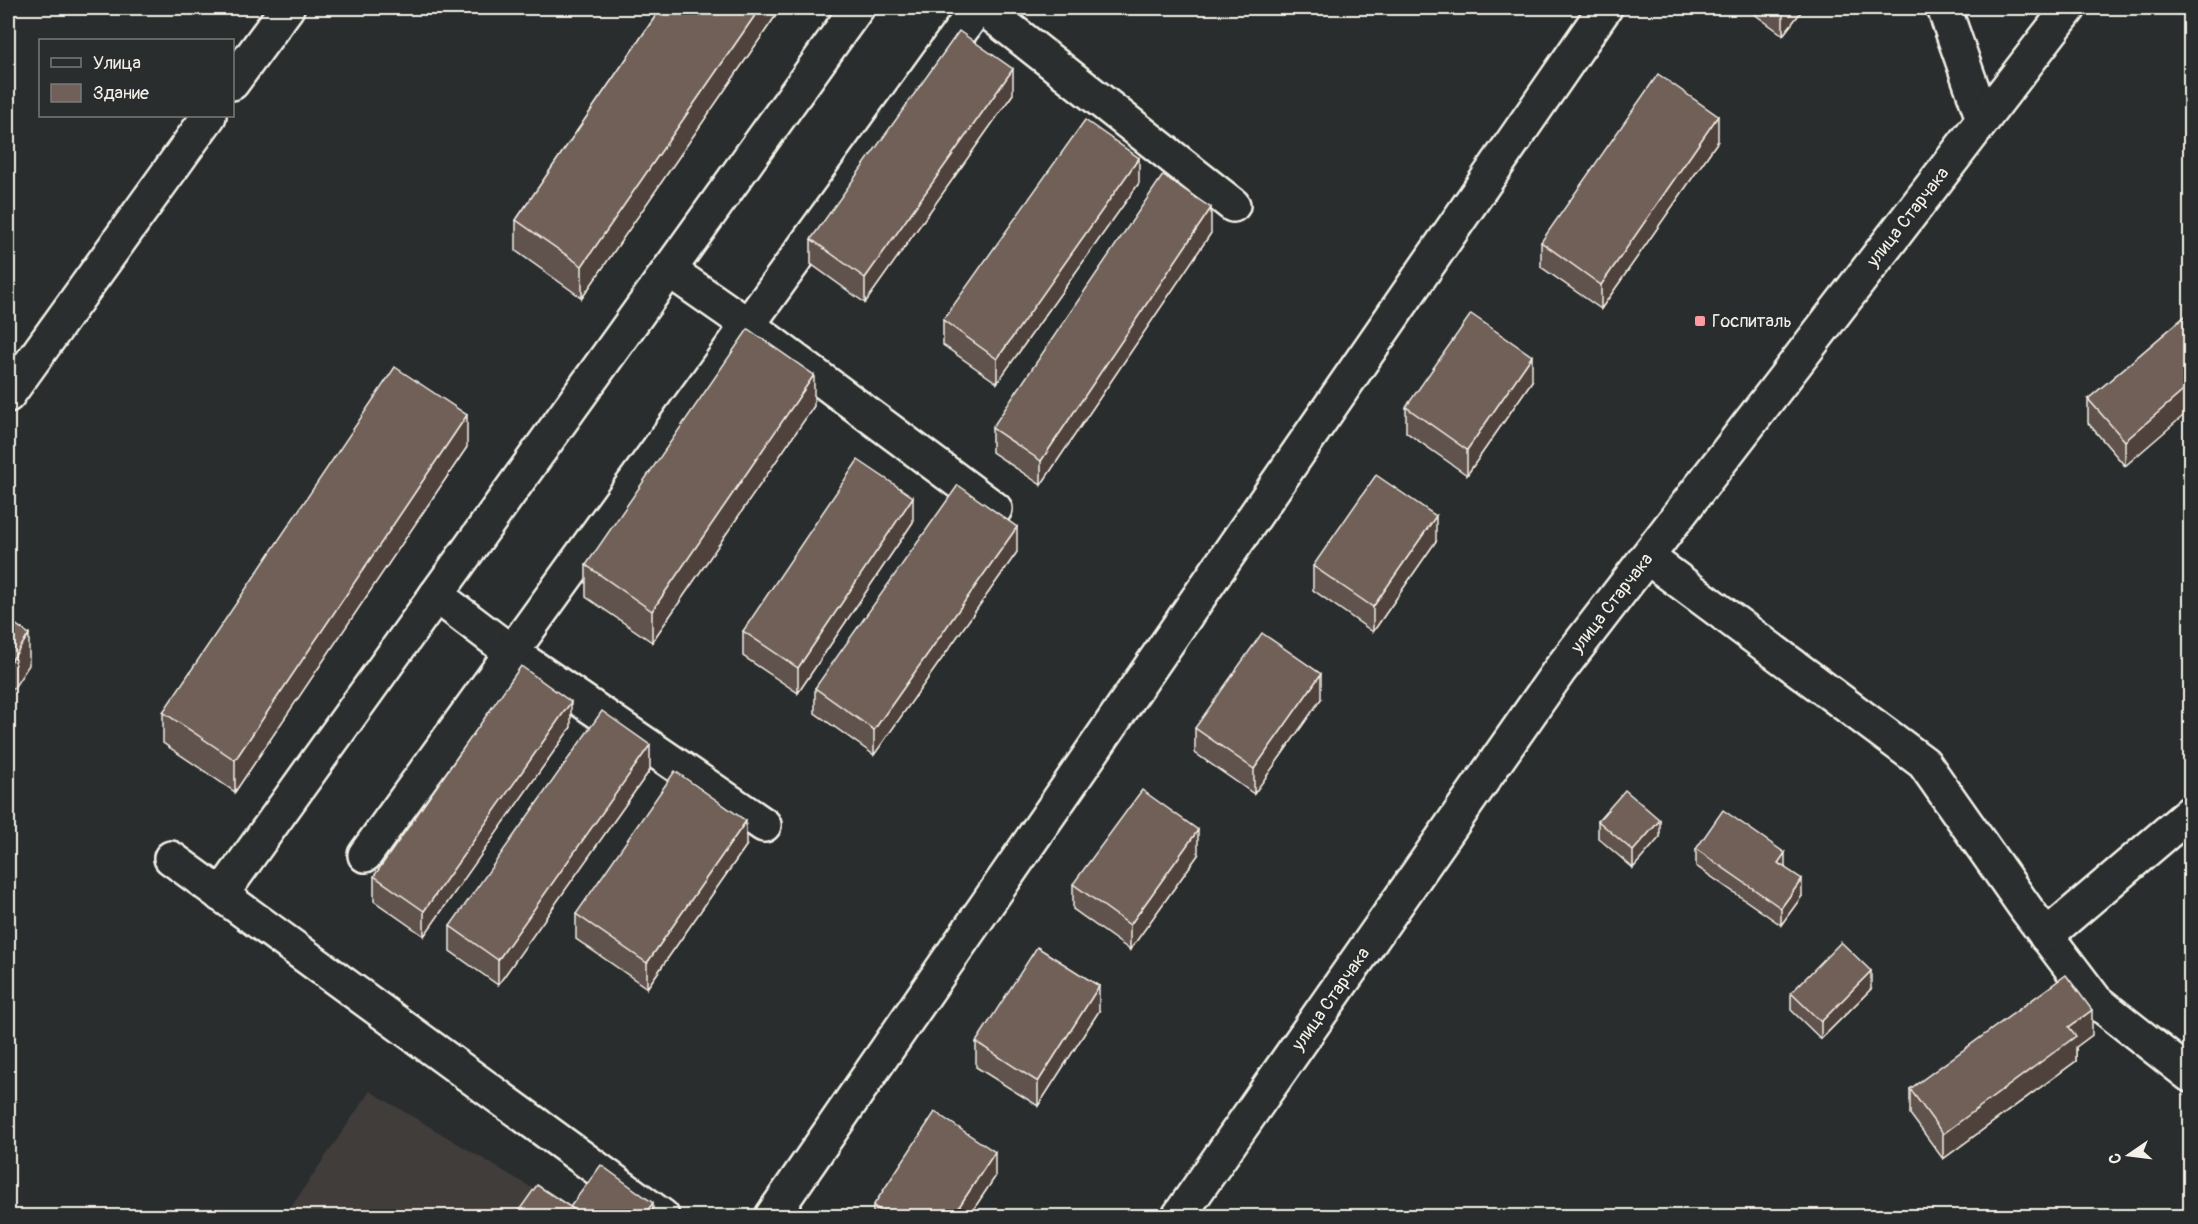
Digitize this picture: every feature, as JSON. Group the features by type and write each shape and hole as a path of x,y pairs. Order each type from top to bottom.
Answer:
{"street":[{"path":"234,80 287,8"},
{"path":"221,895 856,8"},
{"path":"365,855 977,8"},
{"path":"983,8 1233,205"},
{"path":"772,1216 1605,8"},
{"path":"1944,8 1983,119"},
{"name":"улица Старчака","path":"1179,1216 1559,671 2069,8"},
{"path":"8,395 208,117"},
{"path":"669,270 748,325 995,509"},
{"path":"1647,557 1924,763 2046,936 2096,1001 2190,1076"},
{"path":"436,595 511,652 764,825"},
{"path":"2046,936 2190,813"},
{"path":"171,858 662,1216"}],"shaded area":[{"path":"370,1091 579,1216 285,1216"}],"building":[{"path":"661,8 760,8 582,266 516,220"},
{"path":"959,31 1013,69 865,278 811,239"},
{"path":"1658,74 1718,116 1601,285 1541,242"},
{"path":"1085,120 1139,158 997,359 943,320"},
{"path":"1163,175 1211,208 1041,461 992,428"},
{"path":"2190,312 2190,385 2125,441 2088,399"},
{"path":"1471,314 1532,356 1467,450 1406,407"},
{"path":"748,329 814,375 652,611 586,565"},
{"path":"395,367 467,415 235,760 163,712"},
{"path":"858,460 913,497 798,668 743,631"},
{"path":"1376,475 1436,516 1373,607 1313,566"},
{"path":"958,485 1017,527 874,730 815,688"},
{"path":"8,619 29,634 8,666"},
{"path":"1262,633 1321,674 1254,769 1195,728"},
{"path":"521,666 571,702 424,911 374,876"},
{"path":"602,711 650,745 498,960 450,926"},
{"path":"675,771 746,821 647,963 576,914"},
{"path":"1142,790 1198,830 1130,925 1073,884"},
{"path":"1625,790 1660,820 1633,851 1598,821"},
{"path":"1723,810 1785,853 1778,863 1802,879 1781,908 1696,849"},
{"path":"1841,942 1871,971 1821,1022 1791,993"},
{"path":"1037,947 1099,986 1038,1082 976,1042"},
{"path":"2066,975 2092,1010 2069,1027 2076,1036 1943,1134 1910,1089"},
{"path":"935,1112 995,1152 953,1216 890,1216 873,1206"},
{"path":"601,1165 653,1203 643,1216 584,1216 570,1207"},
{"path":"537,1185 584,1216 515,1216"}],"place":[{"name":"Госпиталь","path":"1700,321"}]}
